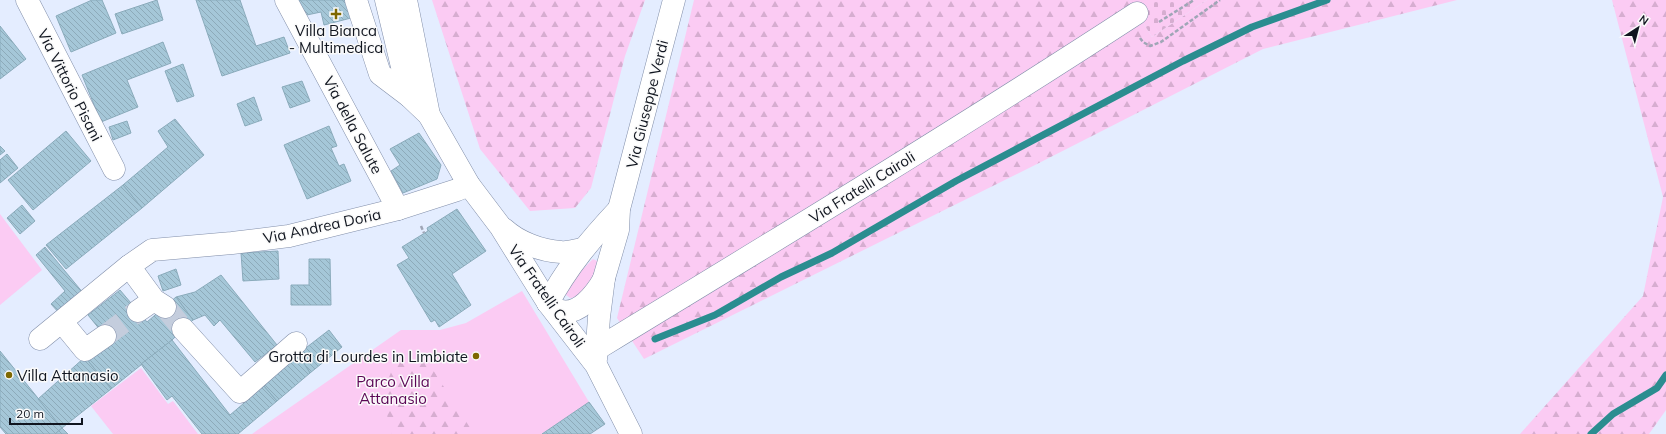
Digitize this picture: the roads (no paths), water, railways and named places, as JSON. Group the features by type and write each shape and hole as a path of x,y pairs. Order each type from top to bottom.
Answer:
{"street":[{"name":"Via Vittorio Pisani","path":"27,0 114,169"},
{"name":"Via della Salute","path":"286,0 398,209"},
{"path":"356,0 380,74 409,96 429,115 469,185 500,226 511,236 536,247 562,252 582,249"},
{"path":"386,0 409,96"},
{"path":"406,0 429,115"},
{"name":"Via Giuseppe Verdi","path":"619,209 582,249 557,286 548,302 558,310 566,311 580,307 597,292 604,278 618,230 619,209 674,0"},
{"name":"Via Fratelli Cairoli","path":"596,357 722,274 1072,56 1133,16"},
{"name":"Via Andrea Doria","path":"40,339 129,266 152,250 289,236 398,209 469,185"},
{"name":"Via Fratelli Cairoli","path":"500,226 548,302 596,357 623,431"},
{"path":"129,266 152,306"},
{"name":"Via Giuseppe Verdi","path":"596,357 604,278"},
{"path":"62,322 85,350 105,336"},
{"path":"183,329 240,392 296,343"}],"waterway":[{"path":"655,339 715,315 781,277 832,253 956,181 1183,61 1252,27 1327,0"},
{"path":"1591,434 1613,414 1657,388 1666,375"}],"tunnel":[{"path":"165,307 183,329"},
{"path":"105,336 138,311"}],"place":[{"name":"Villa Bianca - Multimedica","path":"336,14"},
{"name":"Grotta di Lourdes in Limbiate","path":"476,356"},
{"name":"Villa Attanasio","path":"9,375"}],"park label":[{"name":"Parco Villa Attanasio","path":"393,390"}]}
